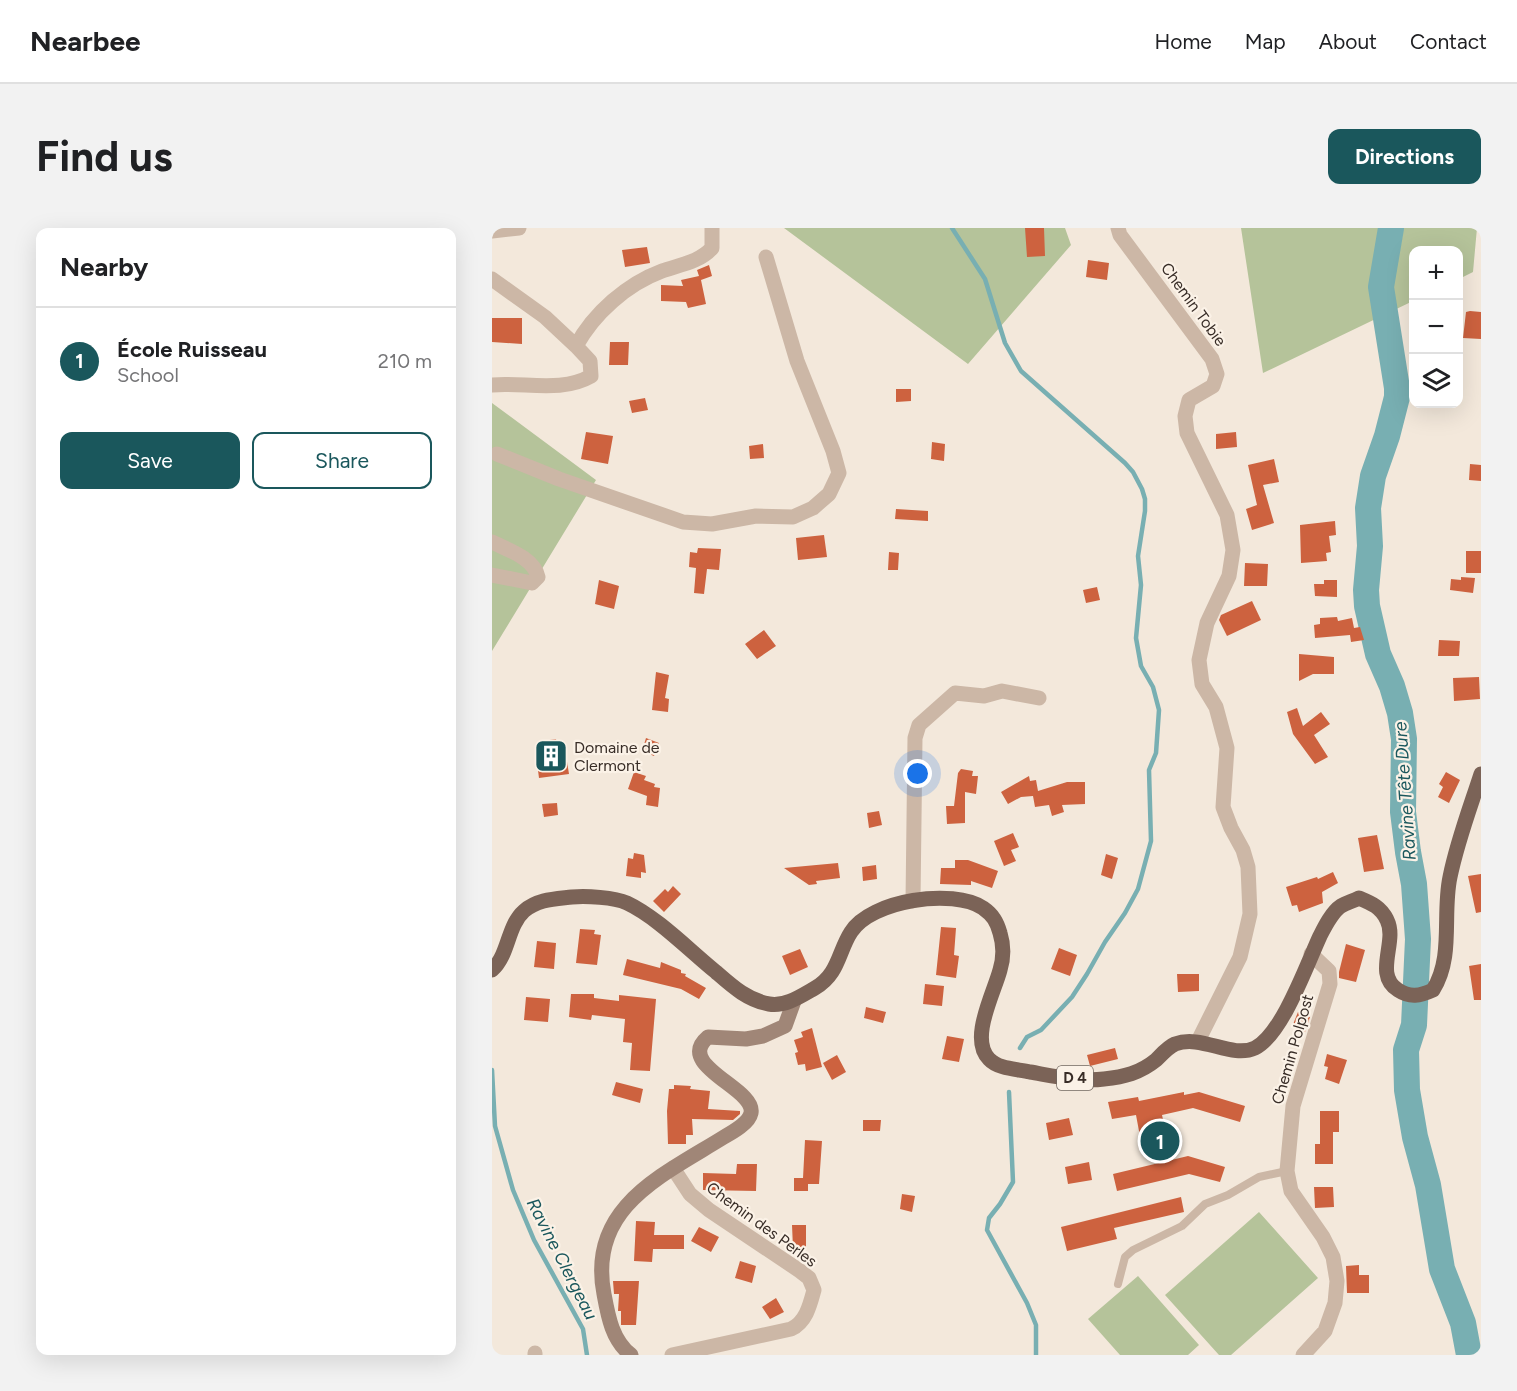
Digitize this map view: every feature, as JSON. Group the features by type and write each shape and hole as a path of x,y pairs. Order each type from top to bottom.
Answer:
{"main road":[{"name":"D 4","path":"492,970 499,964 516,921 524,910 544,900 582,896 625,902 640,911 742,994 771,1005 794,1001 821,984 836,967 851,932 865,916 888,906 913,901 957,899 982,907 997,921 1003,945 1001,967 981,1029 982,1047 989,1059 1001,1066 1071,1078 1100,1080 1128,1076 1147,1067 1174,1045 1198,1041 1234,1050 1252,1049 1268,1039 1280,1021 1327,923 1339,907 1359,898 1376,905 1388,921 1390,938 1386,964 1387,978 1395,988 1406,995 1422,995 1433,990 1442,971 1449,879 1481,774"},
{"path":"631,1355 612,1330 601,1278 600,1260 611,1228 620,1212 638,1193 673,1168 734,1131 747,1120 751,1113 750,1106 738,1092 709,1068 702,1059 699,1049 702,1042 708,1037 746,1039 763,1036 785,1026 794,1001"}],"street":[{"path":"492,231 519,228"},
{"path":"576,346 594,318 639,281 708,253 712,248 712,228"},
{"name":"Chemin Tobie","path":"1118,228 1120,235 1212,358 1217,374 1213,386 1189,400 1185,416 1187,433 1216,488 1227,515 1233,550 1229,576 1207,623 1199,660 1202,684 1216,707 1227,748 1223,807 1243,850 1248,867 1250,914 1240,957 1198,1041"},
{"path":"494,454 684,522 712,524 756,516 793,518 813,508 829,494 839,473 833,451 797,361 766,257"},
{"path":"492,279 545,317 590,362 591,370 591,376 568,386 492,385"},
{"path":"492,542 531,563 537,568 538,577 532,583 492,575"},
{"path":"913,901 915,738 919,725 954,693 984,696 1002,691 1039,698"},
{"name":"Chemin Polpost","path":"1303,1355 1325,1331 1335,1303 1337,1281 1333,1257 1323,1236 1292,1191 1287,1171 1293,1106 1330,984 1329,971 1311,954"},
{"name":"Chemin des Perles","path":"672,1355 791,1329 802,1321 814,1290 809,1278 800,1271 696,1200 685,1188 673,1168"}],"lane":[{"path":"1118,1284 1125,1257 1133,1250 1182,1226 1205,1204 1228,1195 1259,1177 1287,1171"}],"green space":[{"path":"784,228 1065,228 1071,245 968,364"},
{"path":"1241,228 1477,228 1473,272 1463,277 1463,246 1409,246 1409,303 1263,373"},
{"path":"492,403 596,480 492,651"},
{"path":"1259,1212 1318,1278 1231,1355 1219,1355 1165,1295"},
{"path":"1138,1276 1199,1345 1188,1355 1120,1355 1088,1319"}],"building":[{"path":"1025,228 1044,228 1045,256 1027,257"},
{"path":"647,247 650,263 625,267 622,250"},
{"path":"1088,260 1109,263 1107,280 1086,277"},
{"path":"709,265 712,276 701,280 706,304 688,308 686,302 661,301 661,285 683,286 681,280 699,276 697,270"},
{"path":"1466,312 1481,312 1481,339 1463,338"},
{"path":"492,318 522,318 522,344 492,342"},
{"path":"610,342 629,342 628,365 609,365"},
{"path":"896,389 911,389 911,401 896,402"},
{"path":"645,398 648,410 632,413 629,401"},
{"path":"586,432 613,436 608,464 581,459"},
{"path":"1236,432 1237,447 1216,449 1216,434"},
{"path":"932,442 945,444 944,461 931,459"},
{"path":"763,444 764,458 750,459 749,446"},
{"path":"1274,459 1279,482 1263,485 1274,523 1252,530 1246,509 1257,505 1248,465"},
{"path":"1470,464 1481,465 1481,481 1469,480"},
{"path":"896,509 928,511 928,521 895,519"},
{"path":"1335,521 1336,535 1329,536 1331,552 1326,553 1327,561 1301,563 1300,525"},
{"path":"824,535 827,557 798,560 796,538"},
{"path":"698,548 721,549 719,570 707,569 704,594 694,593 696,568 689,567 690,552 697,553"},
{"path":"1466,551 1481,551 1481,573 1466,573"},
{"path":"889,552 899,553 898,570 888,570"},
{"path":"1245,563 1268,564 1267,586 1244,586"},
{"path":"1461,577 1475,578 1473,593 1450,590 1451,579 1461,580"},
{"path":"599,580 619,586 614,609 595,604"},
{"path":"1324,580 1337,580 1337,597 1315,596 1314,584 1324,584"},
{"path":"1097,587 1100,600 1086,603 1083,590"},
{"path":"1252,601 1261,620 1227,636 1219,620 1221,615"},
{"path":"1337,617 1338,621 1352,618 1354,628 1360,627 1364,640 1351,642 1350,635 1315,638 1314,625 1320,624 1320,618"},
{"path":"764,630 776,646 757,659 745,644"},
{"path":"1439,640 1460,641 1459,656 1438,656"},
{"path":"1299,654 1334,657 1334,674 1313,674 1299,681"},
{"path":"656,672 669,675 665,698 669,699 668,712 652,710"},
{"path":"1479,677 1480,699 1454,701 1453,678"},
{"path":"1297,708 1303,726 1321,712 1330,724 1314,735 1328,757 1315,764 1293,734 1287,712"},
{"path":"646,738 659,743 654,756 642,751"},
{"name":"Domaine de Clermont","path":"556,739 557,744 564,743 569,774 539,778 535,747 544,746 543,741"},
{"path":"961,769 973,771 972,776 978,776 976,794 965,792 965,823 947,824 946,806 954,806 958,773"},
{"path":"634,772 646,776 644,780 660,788 658,807 646,805 647,796 628,789"},
{"path":"1446,772 1460,780 1449,803 1438,797 1443,787 1439,784"},
{"path":"1029,776 1030,781 1036,780 1038,791 1067,782 1085,782 1085,804 1062,805 1064,812 1052,816 1049,805 1035,807 1033,796 1021,797 1008,804 1001,792"},
{"path":"557,803 558,815 544,817 542,804"},
{"path":"879,811 882,825 869,828 867,813"},
{"path":"1013,833 1019,847 1011,850 1016,861 1004,866 994,841"},
{"path":"1377,835 1384,869 1364,872 1358,838"},
{"path":"634,853 644,855 646,873 641,872 641,878 626,876 628,858 633,859"},
{"path":"1106,854 1118,858 1112,879 1101,875"},
{"path":"955,860 968,860 998,871 992,888 971,881 971,885 940,884 941,868 955,868"},
{"path":"838,863 840,878 816,881 817,884 809,885 784,868"},
{"path":"876,865 877,879 863,881 862,867"},
{"path":"1333,872 1338,883 1322,892 1323,903 1299,912 1297,905 1292,906 1286,887 1317,877 1318,879"},
{"path":"1481,874 1481,912 1476,913 1468,876"},
{"path":"673,886 681,894 664,912 653,901 665,889 668,892"},
{"path":"941,927 956,928 954,955 959,956 956,978 936,975"},
{"path":"580,929 595,930 594,934 601,935 597,965 576,963"},
{"path":"537,941 556,943 554,969 534,967"},
{"path":"1346,944 1365,950 1356,982 1339,978"},
{"path":"1059,948 1077,955 1070,976 1051,969"},
{"path":"800,949 808,967 790,975 782,956"},
{"path":"627,959 660,968 661,962 681,970 681,973 686,974 685,976 706,988 699,999 681,989 623,975"},
{"path":"1481,964 1481,1000 1474,1000 1469,966"},
{"path":"1177,974 1199,974 1199,991 1178,992"},
{"path":"925,984 944,986 942,1006 923,1004"},
{"path":"571,994 594,994 594,998 619,1001 619,995 656,999 650,1071 630,1070 632,1043 623,1042 625,1019 592,1015 591,1020 569,1017"},
{"path":"526,997 550,999 548,1022 524,1020"},
{"path":"866,1007 886,1012 883,1023 864,1018"},
{"path":"1298,1012 1310,1017 1305,1032 1292,1027"},
{"path":"812,1028 822,1067 806,1071 805,1064 798,1065 795,1053 798,1052 794,1040 803,1037 801,1032"},
{"path":"947,1036 964,1039 959,1062 942,1059"},
{"path":"1115,1048 1118,1059 1090,1066 1087,1055"},
{"path":"1327,1054 1347,1060 1339,1084 1325,1079 1328,1067 1324,1066"},
{"path":"837,1055 846,1072 832,1080 823,1063"},
{"path":"616,1082 643,1089 640,1103 612,1095"},
{"path":"674,1085 691,1086 690,1089 710,1091 708,1109 740,1111 740,1114 733,1120 692,1119 693,1135 686,1135 686,1144 668,1144 669,1089 674,1089"},
{"path":"1184,1092 1184,1095 1199,1092 1245,1106 1240,1122 1193,1108 1162,1115 1168,1142 1142,1147 1136,1115 1112,1119 1108,1102 1138,1097 1139,1101"},
{"path":"1320,1111 1339,1111 1339,1132 1333,1132 1333,1164 1315,1164 1315,1144 1320,1144"},
{"path":"1069,1118 1073,1135 1049,1140 1046,1123"},
{"path":"863,1120 881,1120 880,1131 863,1131"},
{"path":"805,1140 822,1141 819,1184 808,1184 808,1191 794,1191 794,1178 803,1178"},
{"path":"1188,1156 1225,1167 1220,1182 1189,1174 1117,1191 1113,1174"},
{"path":"1089,1162 1092,1180 1068,1184 1065,1167"},
{"path":"737,1164 757,1164 756,1191 703,1190 703,1173 736,1174"},
{"path":"1314,1187 1333,1187 1334,1207 1315,1208"},
{"path":"902,1194 915,1196 912,1212 900,1209"},
{"path":"1181,1197 1184,1212 1114,1228 1117,1239 1067,1251 1061,1227"},
{"path":"636,1221 655,1222 654,1235 684,1235 684,1249 653,1249 652,1262 634,1261"},
{"path":"792,1225 806,1225 806,1248 793,1248"},
{"path":"699,1227 719,1237 711,1252 691,1241"},
{"path":"740,1261 756,1266 752,1283 735,1278"},
{"path":"1359,1265 1359,1275 1369,1275 1369,1293 1347,1293 1346,1266"},
{"path":"613,1281 639,1281 636,1325 621,1325 621,1311 618,1311 619,1294 614,1294"},
{"path":"776,1298 784,1312 770,1319 762,1307"}],"waterway":[{"path":"952,228 985,279 1005,343 1021,371 1125,463 1133,472 1145,499 1138,556 1141,585 1136,638 1141,666 1153,687 1159,710 1156,753 1149,770 1151,841 1138,889 1087,974 1072,997 1041,1030 1027,1037 1020,1048"},
{"name":"Ravine Tête Dure","path":"1391,228 1381,287 1397,397 1373,476 1368,508 1370,546 1367,606 1378,654 1392,686 1400,713 1404,739 1403,812 1414,884 1418,939 1414,1025 1406,1050 1407,1090 1415,1137 1428,1185 1442,1269 1463,1323 1469,1355"},
{"name":"Ravine Clergeau","path":"492,1070 495,1126 513,1190 534,1240 583,1329 587,1355"},
{"path":"1009,1092 1013,1182 989,1218 987,1230 1027,1303 1036,1325 1036,1355"}],"place":[{"name":"Domaine de Clermont","path":"551,756"},
{"name":"École Ruisseau","path":"1160,1141"}]}
